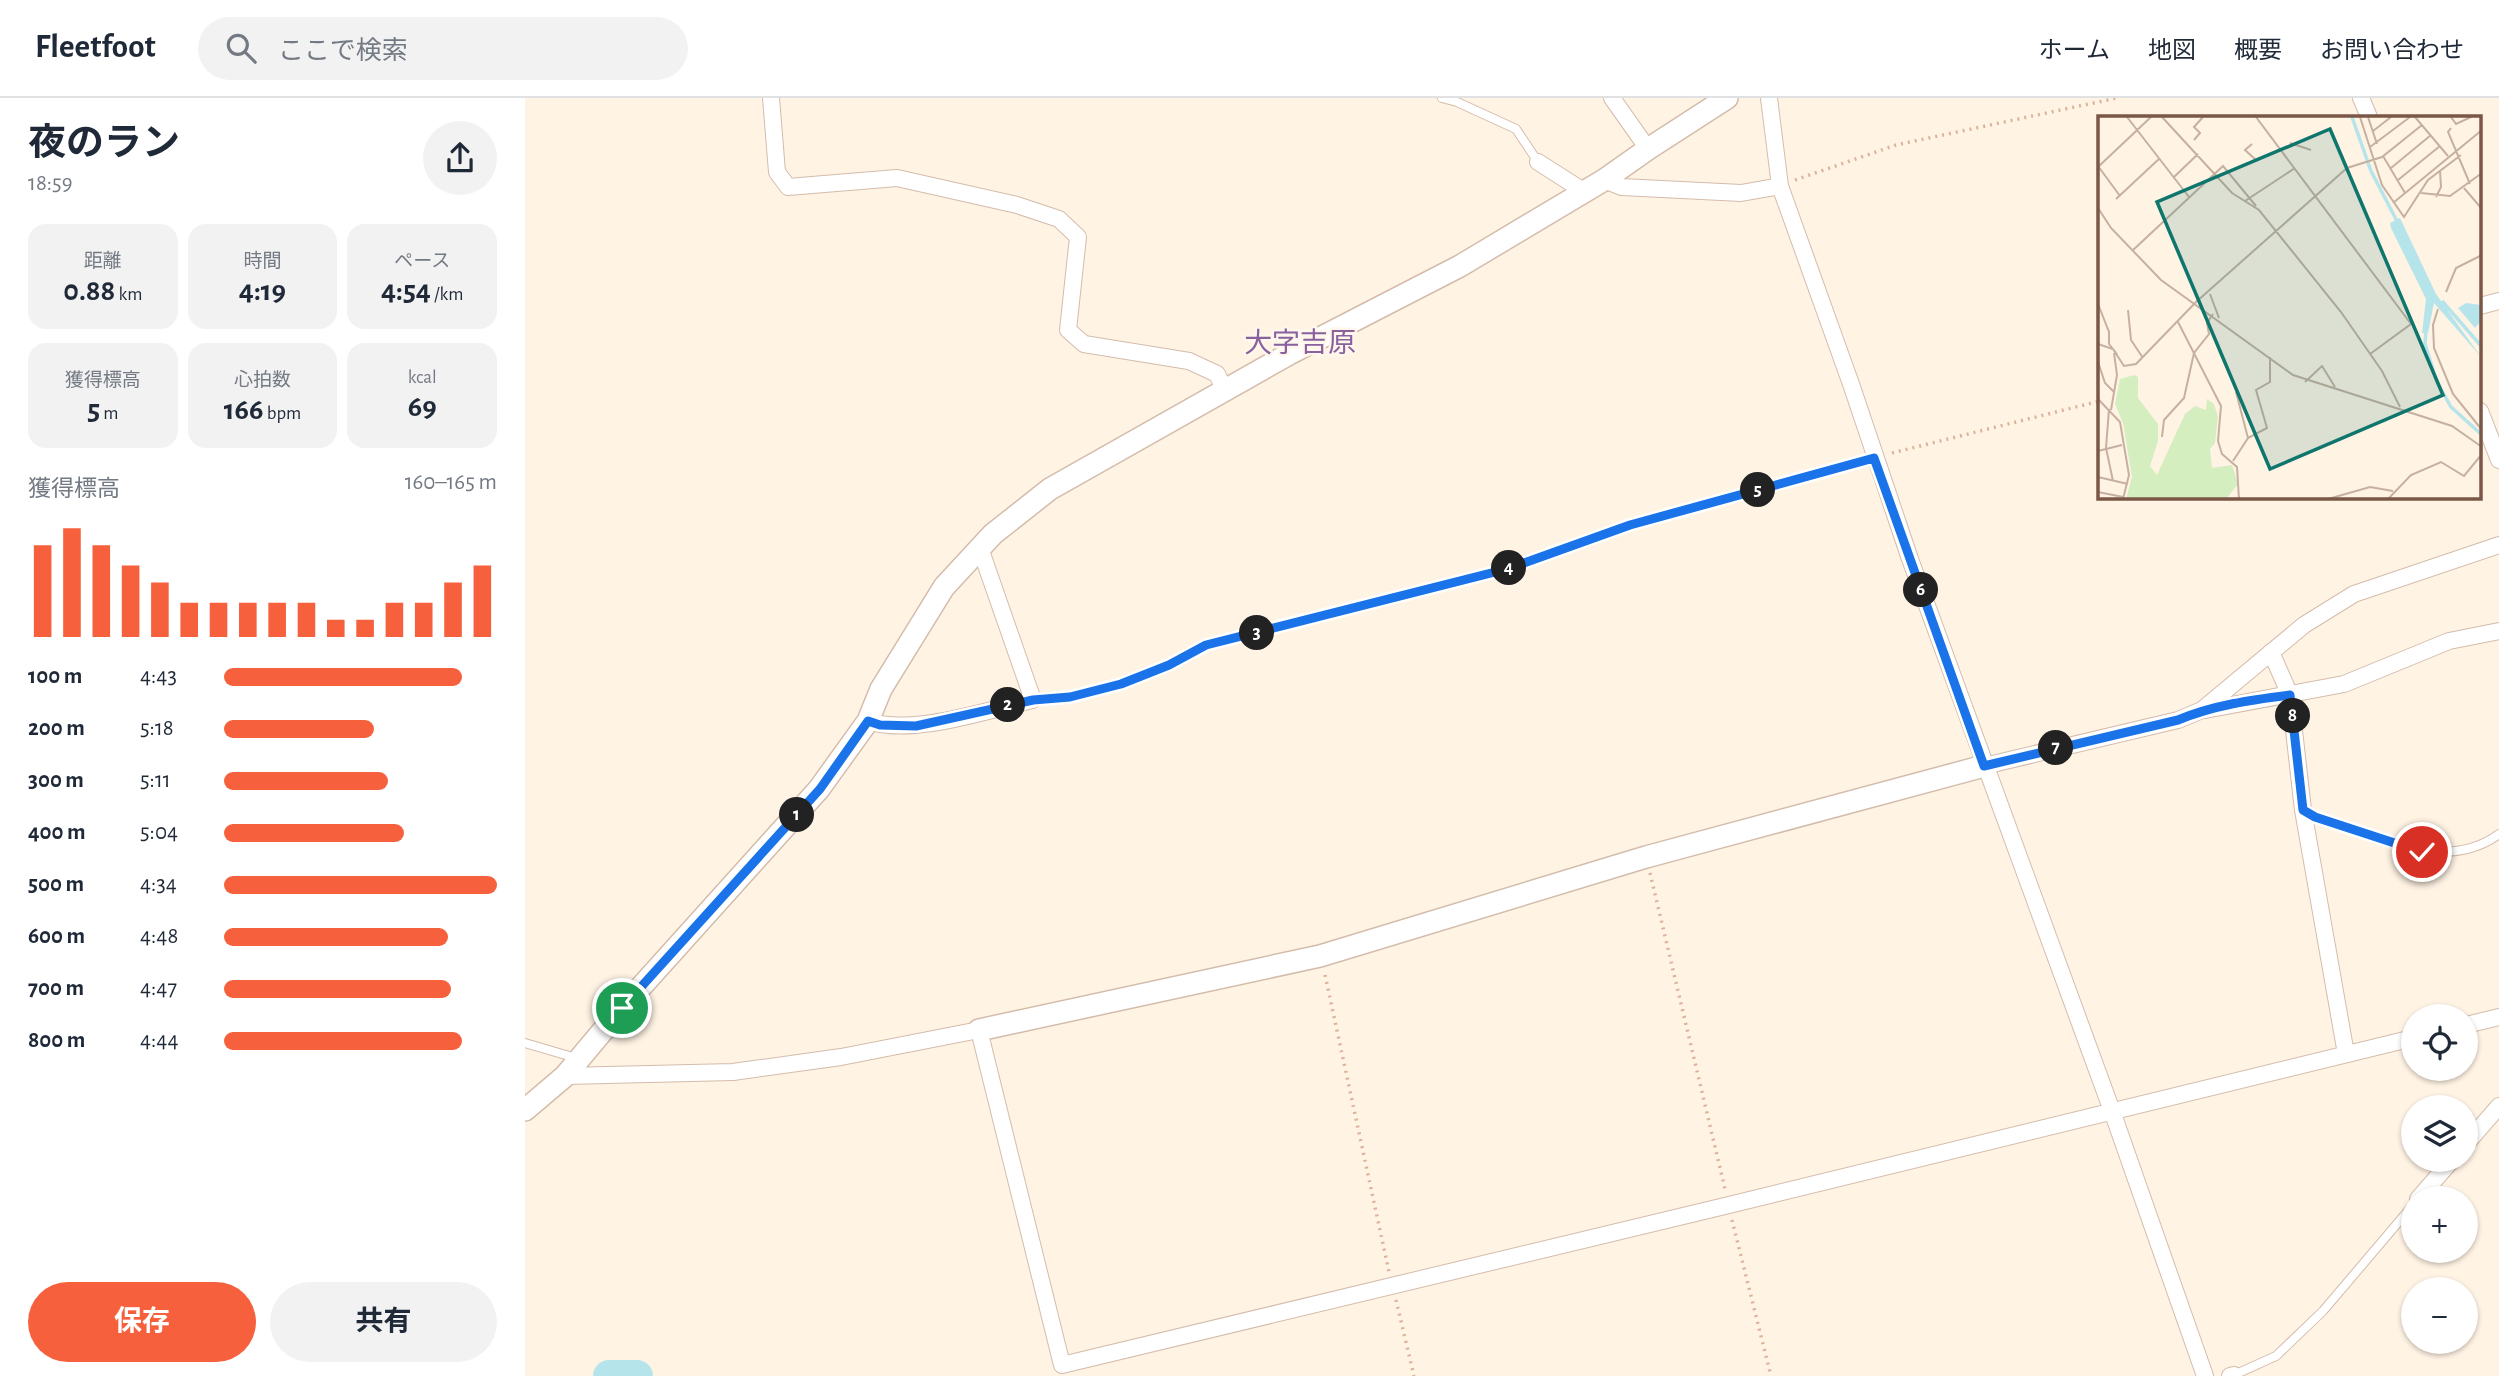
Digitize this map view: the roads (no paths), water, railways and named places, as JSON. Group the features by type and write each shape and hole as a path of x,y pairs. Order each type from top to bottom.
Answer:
{"street":[{"path":"771,98 777,172 788,187 897,178 1017,205 1059,219 1078,237 1067,330 1083,344 1189,361 1217,374 1225,391"},
{"path":"1612,98 1648,149"},
{"path":"525,1110 565,1076 622,1008 820,789 868,721 881,689 944,587 993,534 1050,489 1289,354 1460,266 1585,192 1727,98"},
{"path":"1769,98 1780,186 1851,384 1874,458 1984,766 2112,1111 2205,1376"},
{"path":"2361,98 2368,116"},
{"path":"1538,162 1585,192"},
{"path":"1604,180 1622,187 1741,193 1780,186"},
{"path":"2481,306 2499,301"},
{"path":"2481,414 2499,460"},
{"path":"2202,710 2304,625 2354,594 2499,545"},
{"path":"868,721 880,725 916,726 1033,700 980,548"},
{"path":"565,1076 733,1072 841,1057 1320,956 1646,857 1984,766 2178,720 2202,710 2344,684 2449,641 2499,631"},
{"path":"2271,652 2290,695 2303,810 2346,1054"},
{"path":"2478,1022 2499,1017"},
{"path":"979,1030 1062,1365 2401,1041"},
{"path":"2478,1130 2499,1106"},
{"path":"2429,1186 2442,1172"}],"lane":[{"path":"1442,98 1457,102 1516,129 1538,162"},
{"path":"2303,810 2315,817 2422,852 2460,851 2491,840 2499,834"},
{"path":"525,1043 579,1059"},
{"path":"2232,1376 2277,1356 2323,1311 2401,1218"}],"waterway":[{"path":"609,1376 637,1376"}],"district":[{"name":"大字吉原","path":"1300,344"}]}
